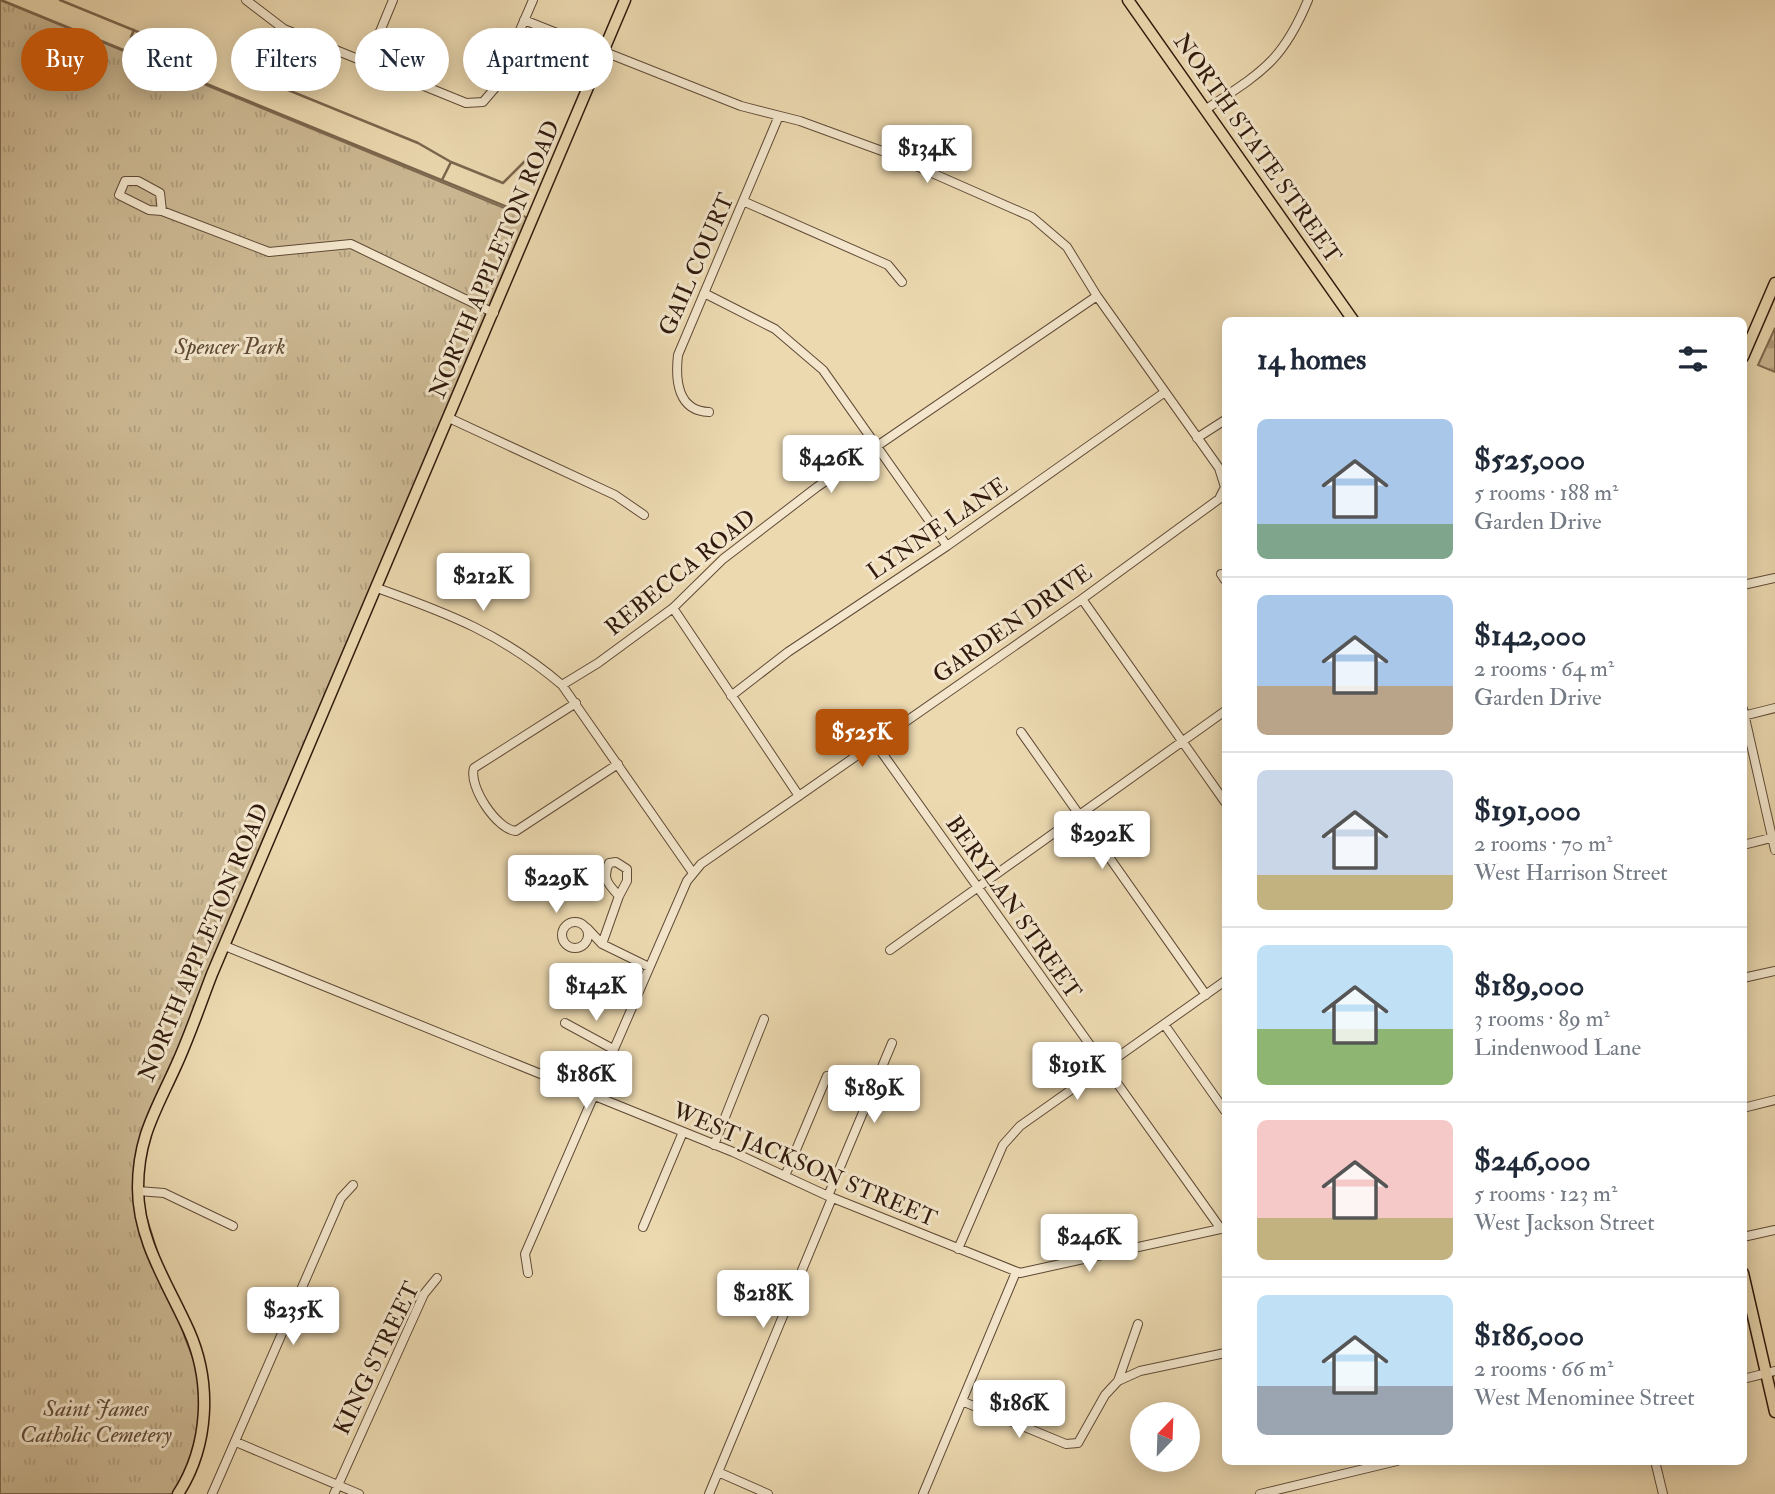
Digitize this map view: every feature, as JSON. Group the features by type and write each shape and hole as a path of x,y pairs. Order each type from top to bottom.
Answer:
{"main road":[{"name":"NORTH APPLETON ROAD","path":"613,30 625,0"},
{"name":"NORTH STATE STREET","path":"1128,0 1351,317"},
{"name":"NORTH APPLETON ROAD","path":"178,1494 198,1452 204,1418 202,1379 190,1334 144,1232 138,1191 139,1152 148,1122 175,1069 588,91"},
{"path":"1747,348 1775,283"},
{"path":"1747,1287 1771,1372 1775,1412"}],"street":[{"path":"247,0 285,29 355,58"},
{"path":"381,28 393,0"},
{"path":"436,91 466,103 483,102 495,88 533,0"},
{"path":"1205,110 1275,60 1293,36 1308,0"},
{"path":"524,20 544,28"},
{"path":"613,55 778,118 800,121 882,151 1032,217 1067,247 1097,296 1197,438 1222,422"},
{"name":"GAIL COURT","path":"709,412 690,408 682,400 677,375 681,346 745,202 778,118"},
{"path":"162,211 160,193 138,181 125,181 119,195 149,210 162,211 270,252 351,244 494,313"},
{"path":"745,202 888,265 902,282"},
{"path":"704,293 750,314 800,348 823,370 947,546"},
{"name":"REBECCA ROAD","path":"562,685 598,663 673,608 723,559 817,487 1097,296"},
{"name":"LYNNE LANE","path":"731,696 788,652 947,546 1165,392"},
{"name":"NORTH APPLETON ROAD","path":"449,418 615,495 644,515"},
{"name":"GARDEN DRIVE","path":"1197,438 1222,475"},
{"name":"GARDEN DRIVE","path":"528,1273 525,1254 591,1097 693,873 710,856 1082,599 1212,505 1222,493"},
{"path":"1747,584 1775,578"},
{"path":"377,588 482,628 535,662 562,685 693,873"},
{"path":"1082,599 1222,798"},
{"path":"673,608 799,796"},
{"path":"576,703 474,768 473,783 488,807 503,827 516,831 618,764"},
{"path":"1747,713 1775,708"},
{"path":"890,950 979,889 1222,712"},
{"path":"1747,726 1775,850"},
{"path":"1021,732 1206,995"},
{"name":"BERYLAN STREET","path":"874,743 1103,1066 1222,1227"},
{"path":"1747,844 1774,838"},
{"path":"602,944 619,896"},
{"path":"587,928 602,944 649,967"},
{"name":"WEST JACKSON STREET","path":"225,946 591,1097 683,1132 830,1197 1016,1272 1028,1273 1222,1228"},
{"path":"1747,977 1775,971"},
{"path":"958,1249 1003,1145 1020,1126 1222,983"},
{"path":"714,1145 764,1018"},
{"path":"565,1023 613,1049"},
{"path":"1164,1024 1222,1107"},
{"path":"709,1494 892,1043"},
{"path":"785,1177 827,1076"},
{"path":"1747,1107 1775,1100"},
{"path":"643,1227 683,1132"},
{"path":"212,1494 341,1198 353,1185"},
{"path":"138,1191 164,1193 233,1226"},
{"path":"1747,1236 1775,1230"},
{"path":"923,1494 964,1402 1016,1272"},
{"name":"KING STREET","path":"336,1490 424,1294 437,1278"},
{"path":"1118,1381 1138,1324"},
{"path":"964,1402 1066,1444 1078,1443 1105,1395 1118,1381 1140,1371 1222,1354"},
{"path":"1747,1378 1771,1372"},
{"path":"236,1442 336,1490 359,1494"},
{"path":"1260,1494 1380,1465"},
{"path":"1656,1465 1663,1494"},
{"path":"718,1472 768,1494"}],"green space":[{"name":"Spencer Park","path":"0,0 68,28 21,28 21,91 108,91 108,45 122,50 122,91 217,90 533,220 148,1122 138,1191 185,1338 202,1379 204,1418 178,1494 0,1494"},
{"path":"1775,328 1775,372 1758,365"}],"waterway":[{"path":"1,0 510,208"},
{"path":"60,0 128,28"},
{"path":"290,91 418,143 451,162 503,183 528,158"},
{"path":"442,180 451,162"}],"park label":[{"name":"Saint James Catholic Cemetery","path":"96,1421"}]}
